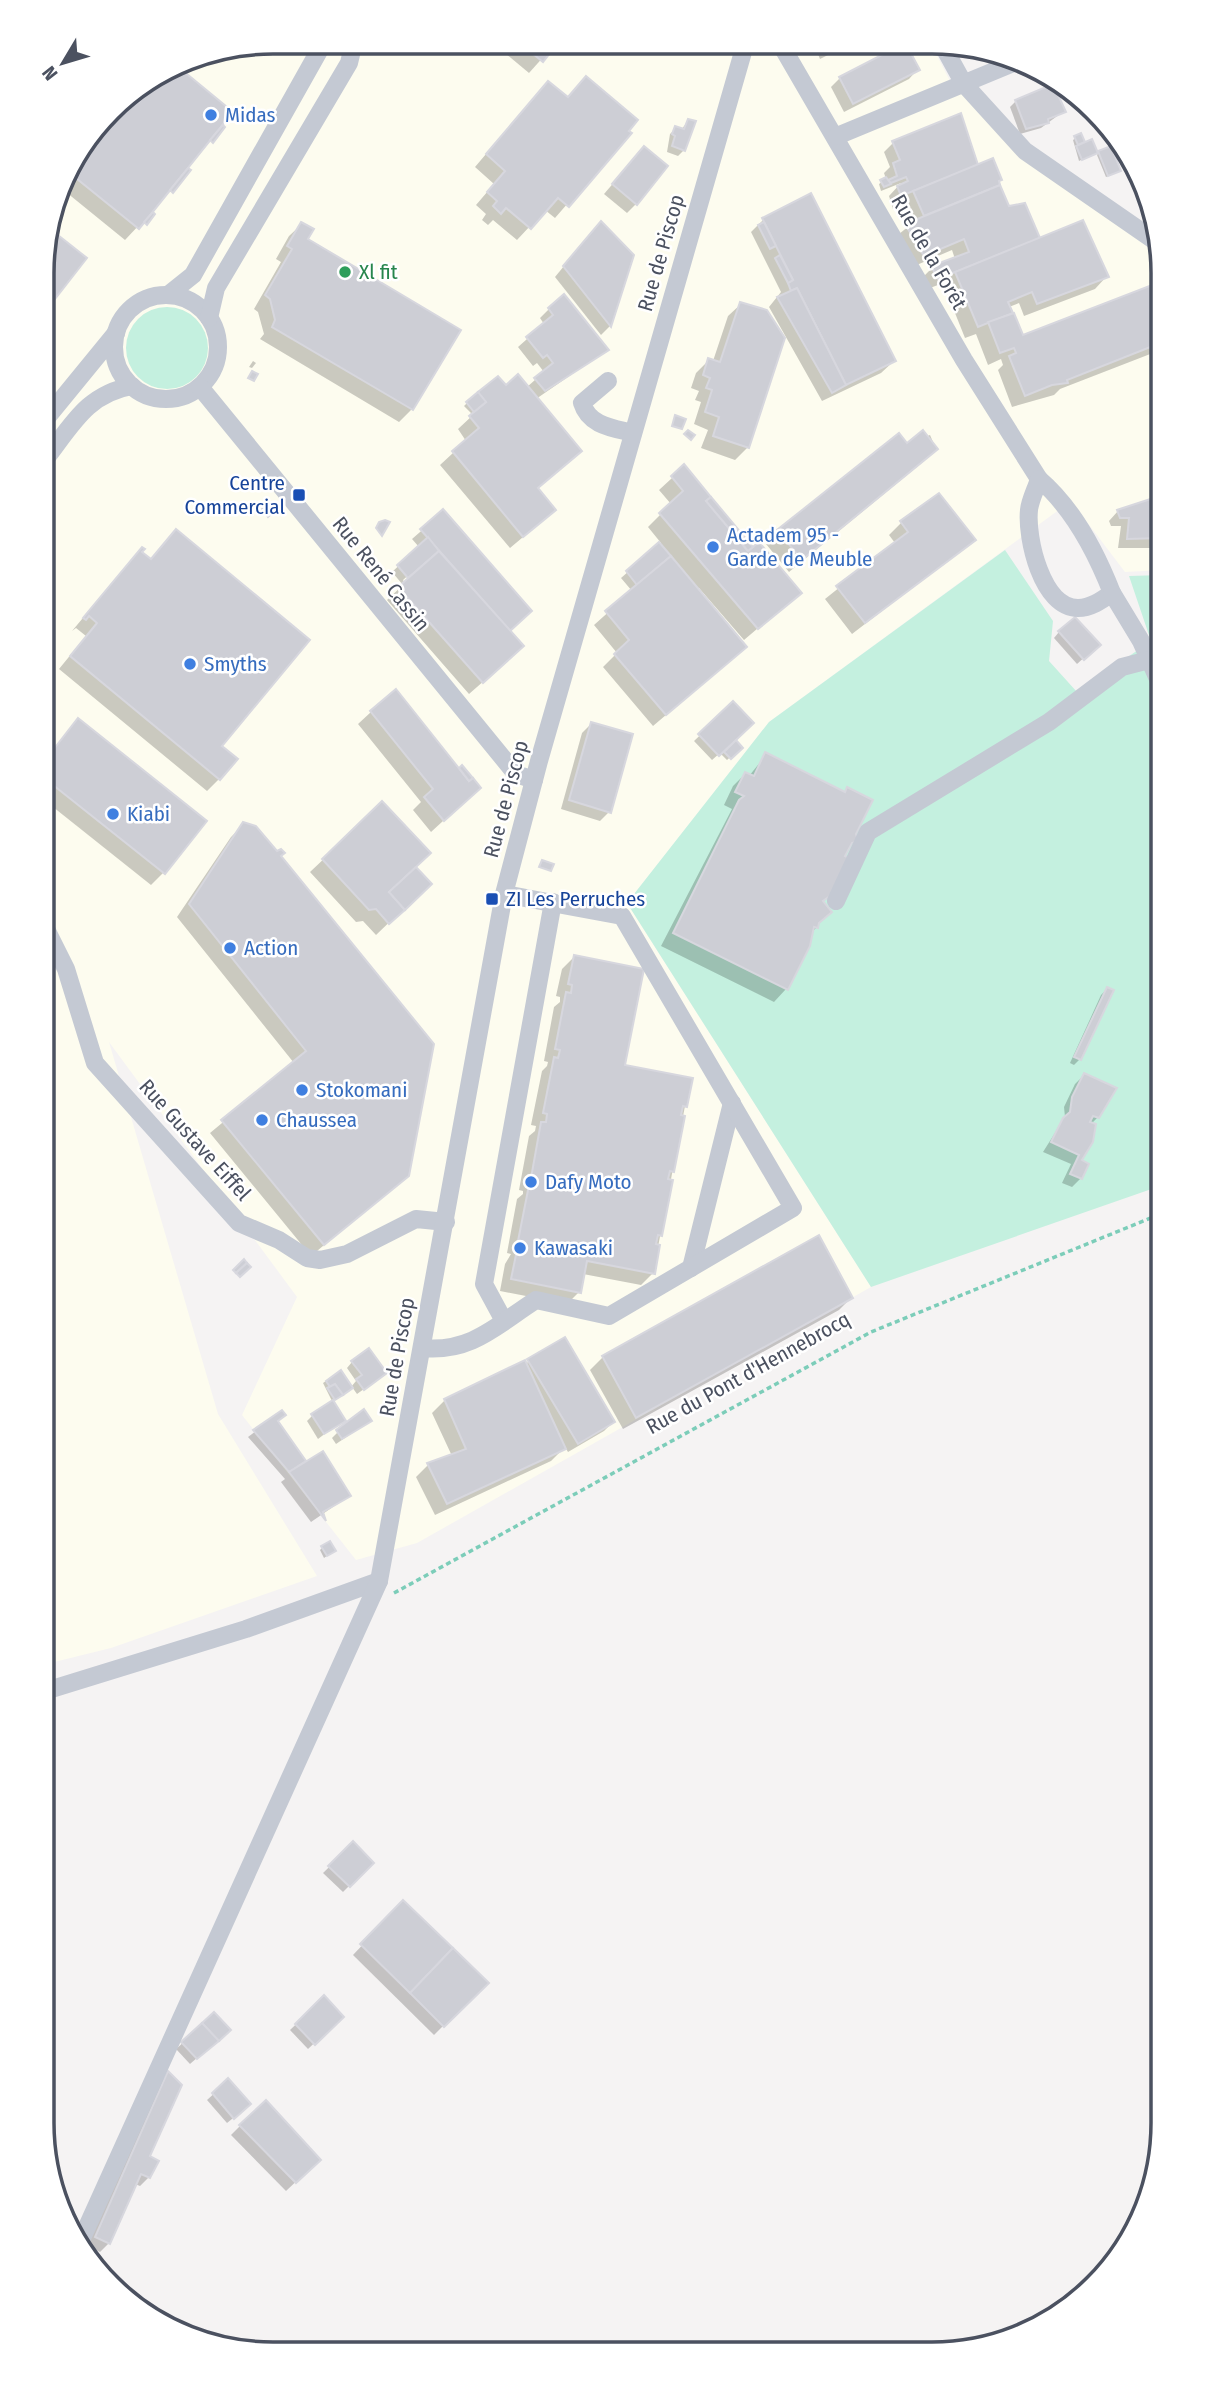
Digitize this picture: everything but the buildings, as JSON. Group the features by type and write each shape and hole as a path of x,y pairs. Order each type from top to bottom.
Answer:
{"street":[{"path":"168,295 193,275 317,54"},
{"path":"209,318 216,288 349,63 351,54"},
{"name":"Rue de Piscop","path":"85,2232 371,1605 379,1581 504,894 534,780 742,54"},
{"name":"Rue de la Forêt","path":"786,54 964,359 1039,479 1060,497 1102,566 1112,593 1141,641 1151,664"},
{"path":"948,55 964,84 1025,151 1148,236"},
{"path":"836,136 1004,67"},
{"path":"168,295 184,298 198,306 209,318 218,346 213,369 200,387 173,399 144,394 132,386 118,367 114,345 116,333 123,317 135,305 151,297 168,295"},
{"path":"55,408 116,333"},
{"path":"608,380 582,403 584,409 604,426 633,433"},
{"path":"55,447 91,401 105,393 132,386"},
{"name":"Rue René Cassin","path":"200,387 516,774 534,780"},
{"path":"1039,479 1029,507 1028,529 1031,552 1050,590 1060,602 1075,608 1096,603 1112,593"},
{"path":"836,901 868,832 1049,722 1122,667 1149,660"},
{"path":"422,1348 444,1350 470,1344 536,1300 608,1316 793,1208 622,916 504,894"},
{"path":"504,1321 484,1284 554,902"},
{"name":"Rue Gustave Eiffel","path":"55,946 66,969 95,1063 239,1223 279,1240 307,1258 320,1260 347,1254 416,1219 446,1222"},
{"path":"691,1268 732,1103"},
{"path":"54,1688 379,1581"},
{"path":"54,1678 245,1620 276,1616"}],"path":[{"name":"Rue du Pont d'Hennebrocq","path":"371,1605 871,1332 1150,1218"}],"shaded area":[{"name":"ZI Les Perruches","path":"936,54 951,83 1148,240 1151,274 1151,571 1125,572 1071,501 769,722 627,903 871,1287 417,1543 356,1560 242,1415 297,1297 109,1042 218,1414 317,1576 111,1648 54,1662 55,259 58,231 66,203 84,164 118,118 152,91 203,66 245,56"}],"green space":[{"path":"167,307 183,311 196,319 204,332 208,348 204,364 196,377 183,385 167,389 151,385 138,377 130,364 126,348 130,332 138,319 151,311"},
{"path":"1005,550 1053,621 1049,661 1077,692 1151,641 1151,1189 871,1287 627,903 769,722"},
{"path":"1151,575 1151,640 1129,576"}],"place":[{"name":"Midas","path":"211,115"},
{"name":"Xl fit","path":"345,272"},
{"name":"Centre Commercial","path":"299,495"},
{"name":"Actadem 95 - Garde de Meuble","path":"713,547"},
{"name":"Smyths","path":"190,664"},
{"name":"Kiabi","path":"113,814"},
{"name":"ZI Les Perruches","path":"492,899"},
{"name":"Action","path":"230,948"},
{"name":"Stokomani","path":"302,1090"},
{"name":"Chaussea","path":"262,1120"},
{"name":"Dafy Moto","path":"531,1182"},
{"name":"Kawasaki","path":"520,1248"}]}
